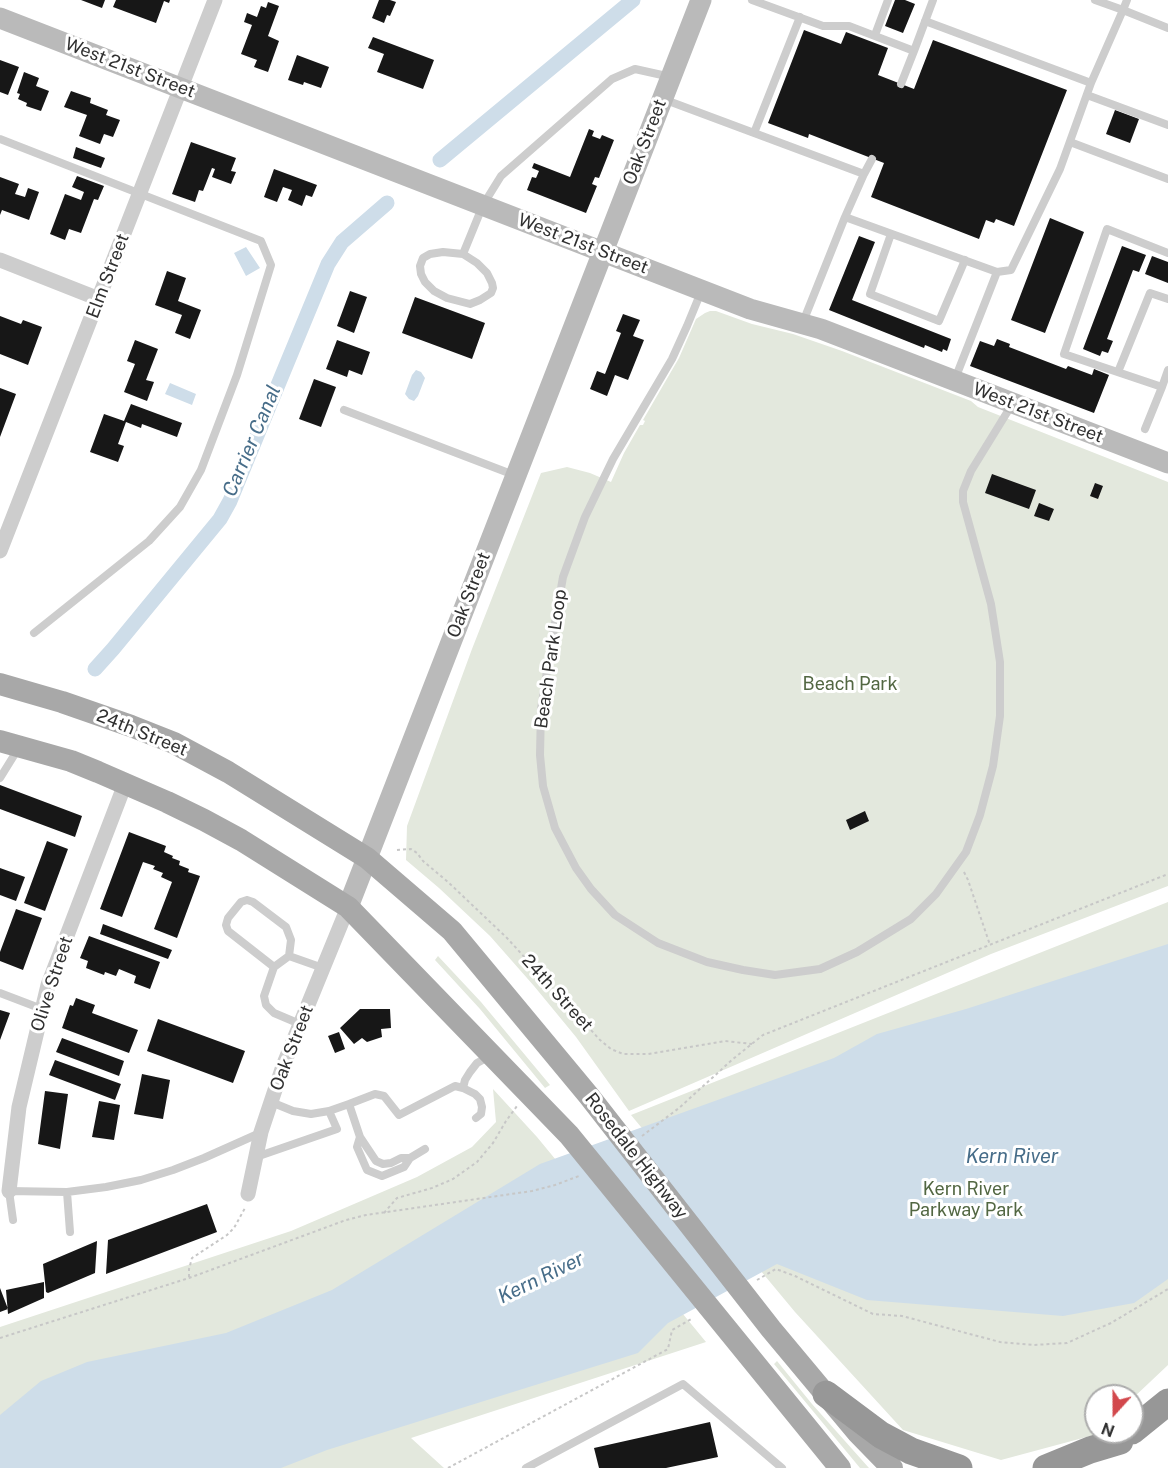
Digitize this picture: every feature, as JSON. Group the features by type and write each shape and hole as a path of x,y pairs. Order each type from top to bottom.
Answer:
{"highway":[{"path":"826,1394 881,1435 911,1451 959,1468"},
{"path":"1144,1422 1168,1402"},
{"path":"1046,1468 1105,1444"},
{"path":"1097,1468 1120,1444"}],"main road":[{"name":"24th Street","path":"0,684 85,710 174,743 228,772 367,858"},
{"path":"10,743 71,761 204,820 241,840 348,907 568,1135 840,1468"},
{"name":"Rosedale Highway","path":"367,858 452,931 589,1096 771,1329 857,1432 892,1468"}],"street":[{"name":"Elm Street","path":"0,551 215,0"},
{"name":"Oak Street","path":"248,1194 261,1132 283,1066 348,907 701,0"},
{"name":"West 21st Street","path":"0,18 750,309 821,329 1168,463"},
{"path":"0,260 99,299"},
{"name":"Olive Street","path":"9,1191 19,1107 48,985 125,784"}],"lane":[{"path":"752,0 823,26 849,26 914,51"},
{"path":"875,35 888,0"},
{"path":"901,84 933,0"},
{"path":"1095,0 1168,28"},
{"path":"845,217 997,272 1011,270 1060,169 1091,84 1127,0"},
{"path":"754,133 800,18"},
{"path":"925,21 1091,84"},
{"path":"463,254 483,205 501,176 612,79 635,69 671,77"},
{"path":"1087,95 1168,125"},
{"path":"662,99 864,174"},
{"path":"0,139 261,241 271,265 237,375 201,470 180,507 149,541 34,633"},
{"path":"1070,142 1168,179"},
{"path":"802,324 845,217 872,159"},
{"path":"1161,387 1065,354 1107,229 1168,253"},
{"path":"891,234 870,294 939,321 965,260"},
{"path":"443,252 463,254 487,273 493,288 488,296 470,304 447,298 434,291 421,274 420,266 423,258 430,254 443,252"},
{"path":"955,380 997,272"},
{"name":"Beach Park Loop","path":"701,290 672,359 613,459 590,507 563,577 542,709 540,755 543,786 555,828 576,868 591,889 615,915 658,943 707,962 775,975 820,969 858,952 910,919 936,894 966,852 980,815 993,765 1000,716 1000,662 991,604 963,502 963,490 971,471 1013,404"},
{"path":"1118,372 1150,292 1168,299"},
{"path":"1145,429 1168,370"},
{"path":"344,410 515,476"},
{"path":"0,778 10,743"},
{"path":"274,967 243,938 228,931 226,925 228,918 241,902 248,900 253,902 280,928 286,927 291,940 290,956"},
{"path":"290,956 323,968"},
{"path":"290,956 274,967 264,996 266,1005 274,1013 300,1024"},
{"path":"0,993 42,1009"},
{"path":"463,1088 465,1080 476,1065 492,1055"},
{"path":"271,1102 293,1111 310,1114 375,1094 384,1096 399,1115 455,1086 476,1094 480,1099 481,1114 476,1118"},
{"path":"348,1104 360,1137 376,1161 383,1164 400,1158 410,1158"},
{"path":"256,1157 337,1129 329,1110"},
{"path":"13,1220 9,1191 67,1192 141,1180 173,1170 261,1132"},
{"path":"360,1137 357,1147 367,1170 382,1176 404,1167 410,1158 425,1149"},
{"path":"67,1192 70,1232"},
{"path":"526,1468 683,1384 782,1468"}],"path":[{"name":"24th Street","path":"397,850 411,849 417,853 507,938 600,1040 611,1049 623,1054 648,1054 725,1041 752,1044"},
{"path":"959,862 969,880 990,945"},
{"path":"384,1213 397,1198 453,1179 477,1162 493,1143 514,1108 530,1095"},
{"path":"189,1278 192,1258 220,1241 234,1228 244,1210 248,1194"}],"green space":[{"name":"Beach Park","path":"710,311 793,334 842,351 1168,482 1168,886 991,954 629,1111 576,1037 490,936 406,860 407,826 472,649 541,473 567,467 611,482 624,453 640,425 643,425 645,421 643,420 679,358 696,319"},
{"name":"Kern River Parkway Park","path":"1168,902 1168,1365 1144,1388 1144,1384 1084,1384 1084,1438 1001,1460 903,1430 795,1312 631,1115"},
{"path":"438,956 481,1002 550,1085 545,1088 480,1009 435,960"},
{"path":"493,1089 537,1137 706,1342 411,1438 444,1468 0,1468 0,1327 291,1231 417,1177 472,1147 496,1122"},
{"path":"777,1361 869,1468 860,1468 774,1364"}],"water":[{"path":"246,247 260,268 246,276 234,253"},
{"path":"416,370 421,372 425,378 414,401 405,394"},
{"path":"170,383 196,394 192,405 165,394"},
{"name":"Kern River","path":"1168,944 1168,1279 1134,1303 1063,1316 867,1300 777,1264 668,1323 638,1353 327,1450 281,1468 0,1468 0,1415 41,1381 87,1362 226,1333 332,1290 540,1164 834,1058 877,1034 966,1009"}],"building":[{"path":"81,0 105,0 102,8"},
{"path":"116,0 170,0 169,3 164,1 156,23 113,7"},
{"path":"379,0 396,2 384,23 372,18"},
{"path":"895,0 905,0 915,4 903,33 885,26"},
{"path":"268,2 279,6 268,36 279,41 268,72 254,67 257,60 241,54 252,25 244,22 247,13 257,17 261,6 266,8"},
{"path":"804,30 841,44 846,32 888,48 878,75 914,89 933,40 1067,90 1014,226 996,219 994,223 986,220 979,239 871,197 884,163 809,134 808,138 768,123"},
{"path":"373,37 434,60 423,89 377,72 384,54 368,48"},
{"path":"297,55 329,67 321,88 304,82 303,85 288,80"},
{"path":"0,60 19,67 8,95 0,92"},
{"path":"24,72 39,78 36,86 49,91 41,111 26,106 27,103 18,99 20,94 17,93"},
{"path":"71,91 91,98 90,103 108,110 106,115 120,120 113,137 104,134 100,144 79,136 87,115 64,107"},
{"path":"1115,110 1139,119 1130,143 1106,134"},
{"path":"589,129 594,131 592,136 600,139 602,135 614,140 599,178 595,177 592,184 597,186 586,213 527,190 532,177 536,178 539,171 532,168 534,163 570,177"},
{"path":"191,142 236,158 231,171 236,172 231,184 212,177 215,169 212,168 203,191 199,190 195,202 172,194"},
{"path":"76,147 105,158 101,168 73,158"},
{"path":"274,169 317,185 312,197 306,195 302,206 288,200 292,190 283,187 277,202 264,197"},
{"path":"77,176 104,186 98,200 94,199 81,233 69,229 65,240 50,234 65,194 81,200 84,192 72,187"},
{"path":"0,177 19,184 15,194 25,197 28,188 39,192 29,220 2,210 0,215"},
{"path":"1050,218 1084,232 1045,333 1011,320"},
{"path":"859,236 875,242 852,300 951,339 947,351 943,349 942,352 925,345 924,348 829,310"},
{"path":"1122,246 1146,255 1139,272 1133,270 1107,339 1113,341 1108,353 1102,351 1100,356 1083,349"},
{"path":"1152,256 1168,262 1168,283 1145,274"},
{"path":"167,271 186,278 178,301 201,310 190,339 175,333 182,315 155,305"},
{"path":"350,291 367,297 354,333 337,326"},
{"path":"415,297 485,323 472,359 402,333"},
{"path":"623,314 640,320 633,336 644,340 628,380 615,375 607,396 590,389 597,371 605,374 621,333 616,331"},
{"path":"0,316 21,324 23,320 42,327 28,365 0,354"},
{"path":"997,339 1010,344 1009,347 1066,369 1068,366 1092,375 1094,369 1109,375 1094,413 970,366 980,341 994,346"},
{"path":"135,340 158,349 146,380 154,382 147,401 124,392 135,364 127,361"},
{"path":"337,340 370,352 362,375 349,370 347,377 326,369"},
{"path":"314,379 336,387 321,427 299,419"},
{"path":"0,388 16,394 0,437"},
{"path":"131,404 182,423 177,437 142,424 141,428 126,422 118,444 124,446 118,462 90,452 104,414 124,421"},
{"path":"992,474 1036,490 1029,509 985,493"},
{"path":"1095,483 1103,486 1098,499 1090,496"},
{"path":"1039,503 1054,509 1049,521 1034,516"},
{"path":"0,785 82,816 75,837 0,809"},
{"path":"865,811 869,821 850,830 846,820"},
{"path":"129,832 166,846 164,852 180,861 179,865 189,869 188,872 200,876 177,938 154,929 172,882 161,877 163,873 153,869 155,866 143,862 122,917 100,909"},
{"path":"47,841 68,849 45,911 24,903"},
{"path":"0,868 25,877 16,901 0,895"},
{"path":"16,909 42,918 23,970 0,961 0,952"},
{"path":"103,924 172,950 168,959 100,934"},
{"path":"89,936 160,962 150,989 134,983 136,976 119,969 116,976 105,972 104,975 86,968 88,961 80,958"},
{"path":"76,998 95,1005 92,1013 138,1030 129,1053 62,1028 70,1005 73,1006"},
{"path":"360,1009 390,1009 391,1028 381,1029 382,1037 367,1042 362,1038 354,1044 340,1028"},
{"path":"0,1010 10,1013 0,1040"},
{"path":"158,1019 245,1051 233,1083 147,1051"},
{"path":"339,1032 345,1049 335,1053 328,1036"},
{"path":"62,1038 124,1061 119,1076 56,1052"},
{"path":"55,1060 121,1084 115,1100 49,1075"},
{"path":"142,1074 170,1080 163,1119 134,1114"},
{"path":"45,1091 68,1094 60,1149 38,1144"},
{"path":"99,1101 120,1105 114,1140 92,1137"},
{"path":"207,1204 217,1232 106,1274 108,1240"},
{"path":"97,1241 95,1273 46,1292 43,1264"},
{"path":"44,1282 44,1298 8,1314 6,1290"},
{"path":"0,1288 8,1309 0,1312"},
{"path":"710,1422 718,1457 666,1468 599,1468 594,1448"}],"waterway":[{"path":"440,160 633,0"},
{"name":"Carrier Canal","path":"95,669 220,519 230,501 328,264 342,242 387,203"}]}
